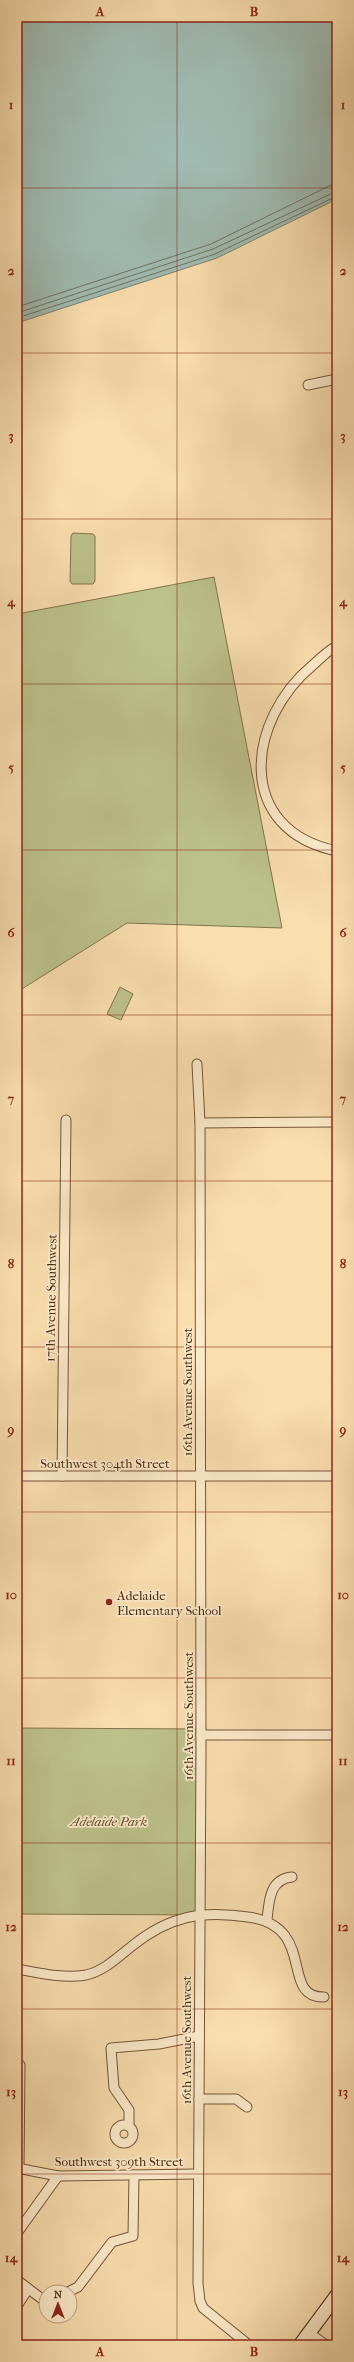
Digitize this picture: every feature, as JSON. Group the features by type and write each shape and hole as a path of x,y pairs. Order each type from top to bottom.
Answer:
{"main road":[{"path":"300,2345 337,2295"}],"street":[{"path":"308,385 337,379"},
{"path":"337,646 305,672 289,690 277,708 266,731 261,775 264,792 271,808 286,826 302,837 337,851"},
{"name":"16th Avenue Southwest","path":"197,1064 200,1123 201,1476 198,2174 200,2301 209,2314 249,2345"},
{"name":"17th Avenue Southwest","path":"62,1476 66,1120"},
{"path":"200,1123 337,1122"},
{"name":"Southwest 304th Street","path":"17,1476 337,1476"},
{"path":"201,1735 337,1735"},
{"path":"267,1920 270,1896 276,1882 285,1877 292,1877"},
{"path":"17,1969 63,1976 87,1975 104,1968 136,1943 167,1923 180,1918 200,1914 233,1915 267,1920 282,1931 290,1943 303,1988 312,1996 324,1997"},
{"path":"129,2126 129,2110 114,2088 111,2048 159,2044 199,2036"},
{"path":"18,2064 18,2168"},
{"path":"199,2098 236,2099 247,2107"},
{"name":"Southwest 309th Street","path":"18,2168 58,2176 198,2174"},
{"path":"78,2287 112,2242 133,2236 134,2175"},
{"path":"17,2233 58,2176"},
{"path":"17,2280 38,2296"},
{"path":"17,2306 28,2289"},
{"path":"309,2333 326,2345"}],"green space":[{"path":"73,533 93,534 95,536 95,581 93,584 72,584 70,581 71,536"},
{"path":"214,577 282,928 127,923 17,992 17,614"},
{"path":"120,987 133,994 121,1020 107,1014"},
{"name":"Adelaide Park","path":"17,1728 201,1729 200,1915 17,1914"}],"water":[{"path":"17,17 337,17 337,199 217,258 17,323"}],"place":[{"name":"Adelaide Elementary School","path":"109,1602"}]}
